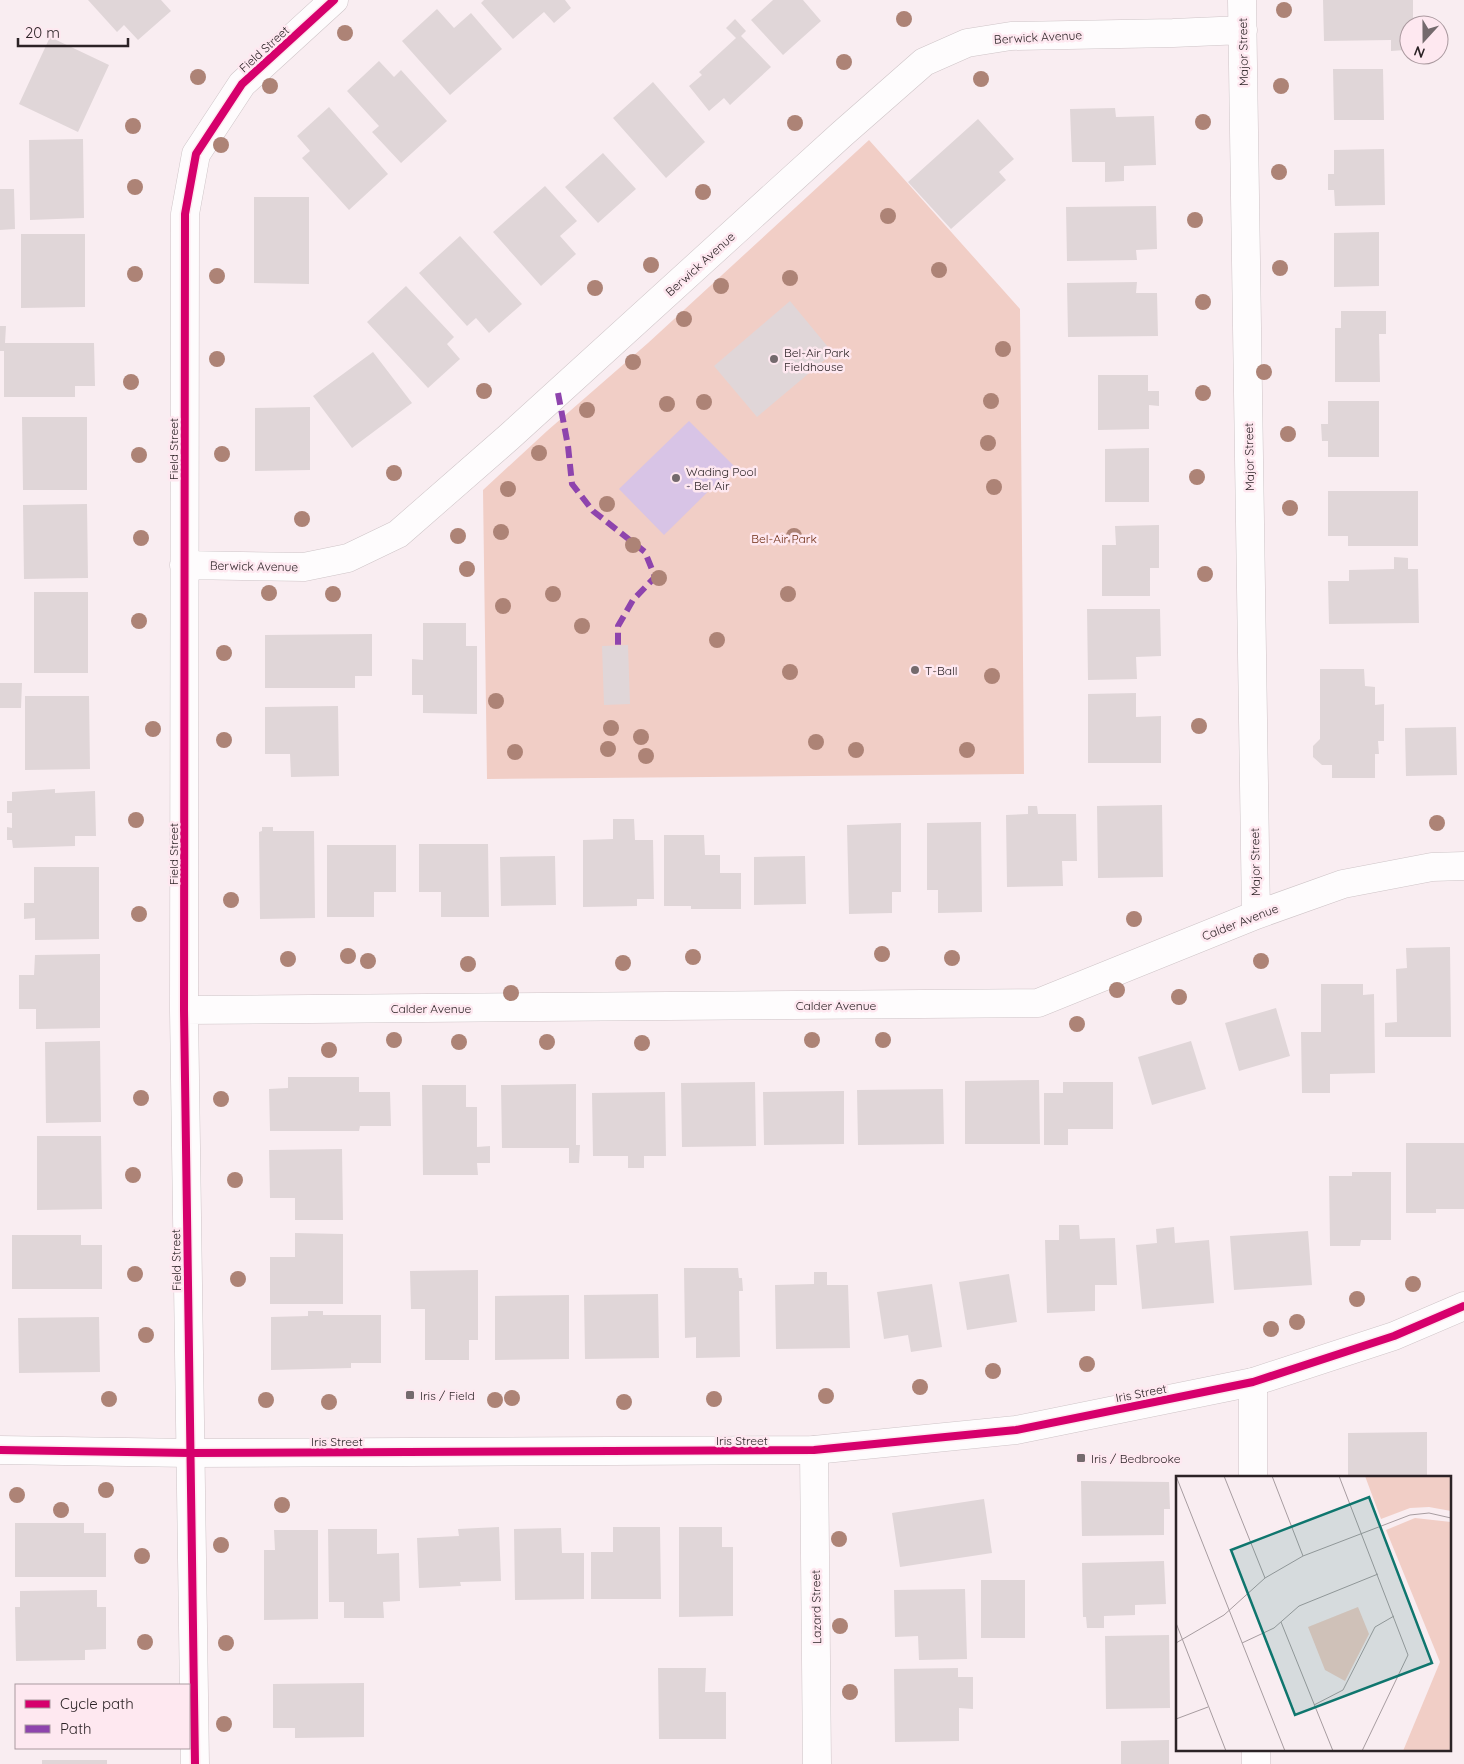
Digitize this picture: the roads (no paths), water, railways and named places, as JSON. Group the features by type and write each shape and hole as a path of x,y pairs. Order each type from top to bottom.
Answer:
{"street":[{"name":"Field Street","path":"195,1764 184,1010 185,214 196,154 242,84 334,0"},
{"name":"Major Street","path":"1242,0 1256,915"},
{"name":"Berwick Avenue","path":"184,565 304,567 348,558 398,534 509,437 842,134 924,62 967,43 1011,36 1173,34 1243,30"},
{"name":"Calder Avenue","path":"184,1010 1038,1003 1256,915 1343,884 1432,867 1464,866"},
{"name":"Iris Street","path":"0,1450 190,1453 814,1450 1016,1430 1253,1382 1394,1336 1464,1306"},
{"path":"1253,1382 1253,1476"},
{"name":"Lazard Street","path":"814,1450 817,1764"}],"place":[{"name":"Bel-Air Park Fieldhouse","path":"774,359"},
{"name":"Wading Pool - Bel Air","path":"676,478"},
{"name":"T-Ball","path":"915,670"},
{"name":"Iris / Field","path":"410,1395"},
{"name":"Iris / Bedbrooke","path":"1081,1458"}],"park label":[{"name":"Bel-Air Park","path":"784,538"}]}
